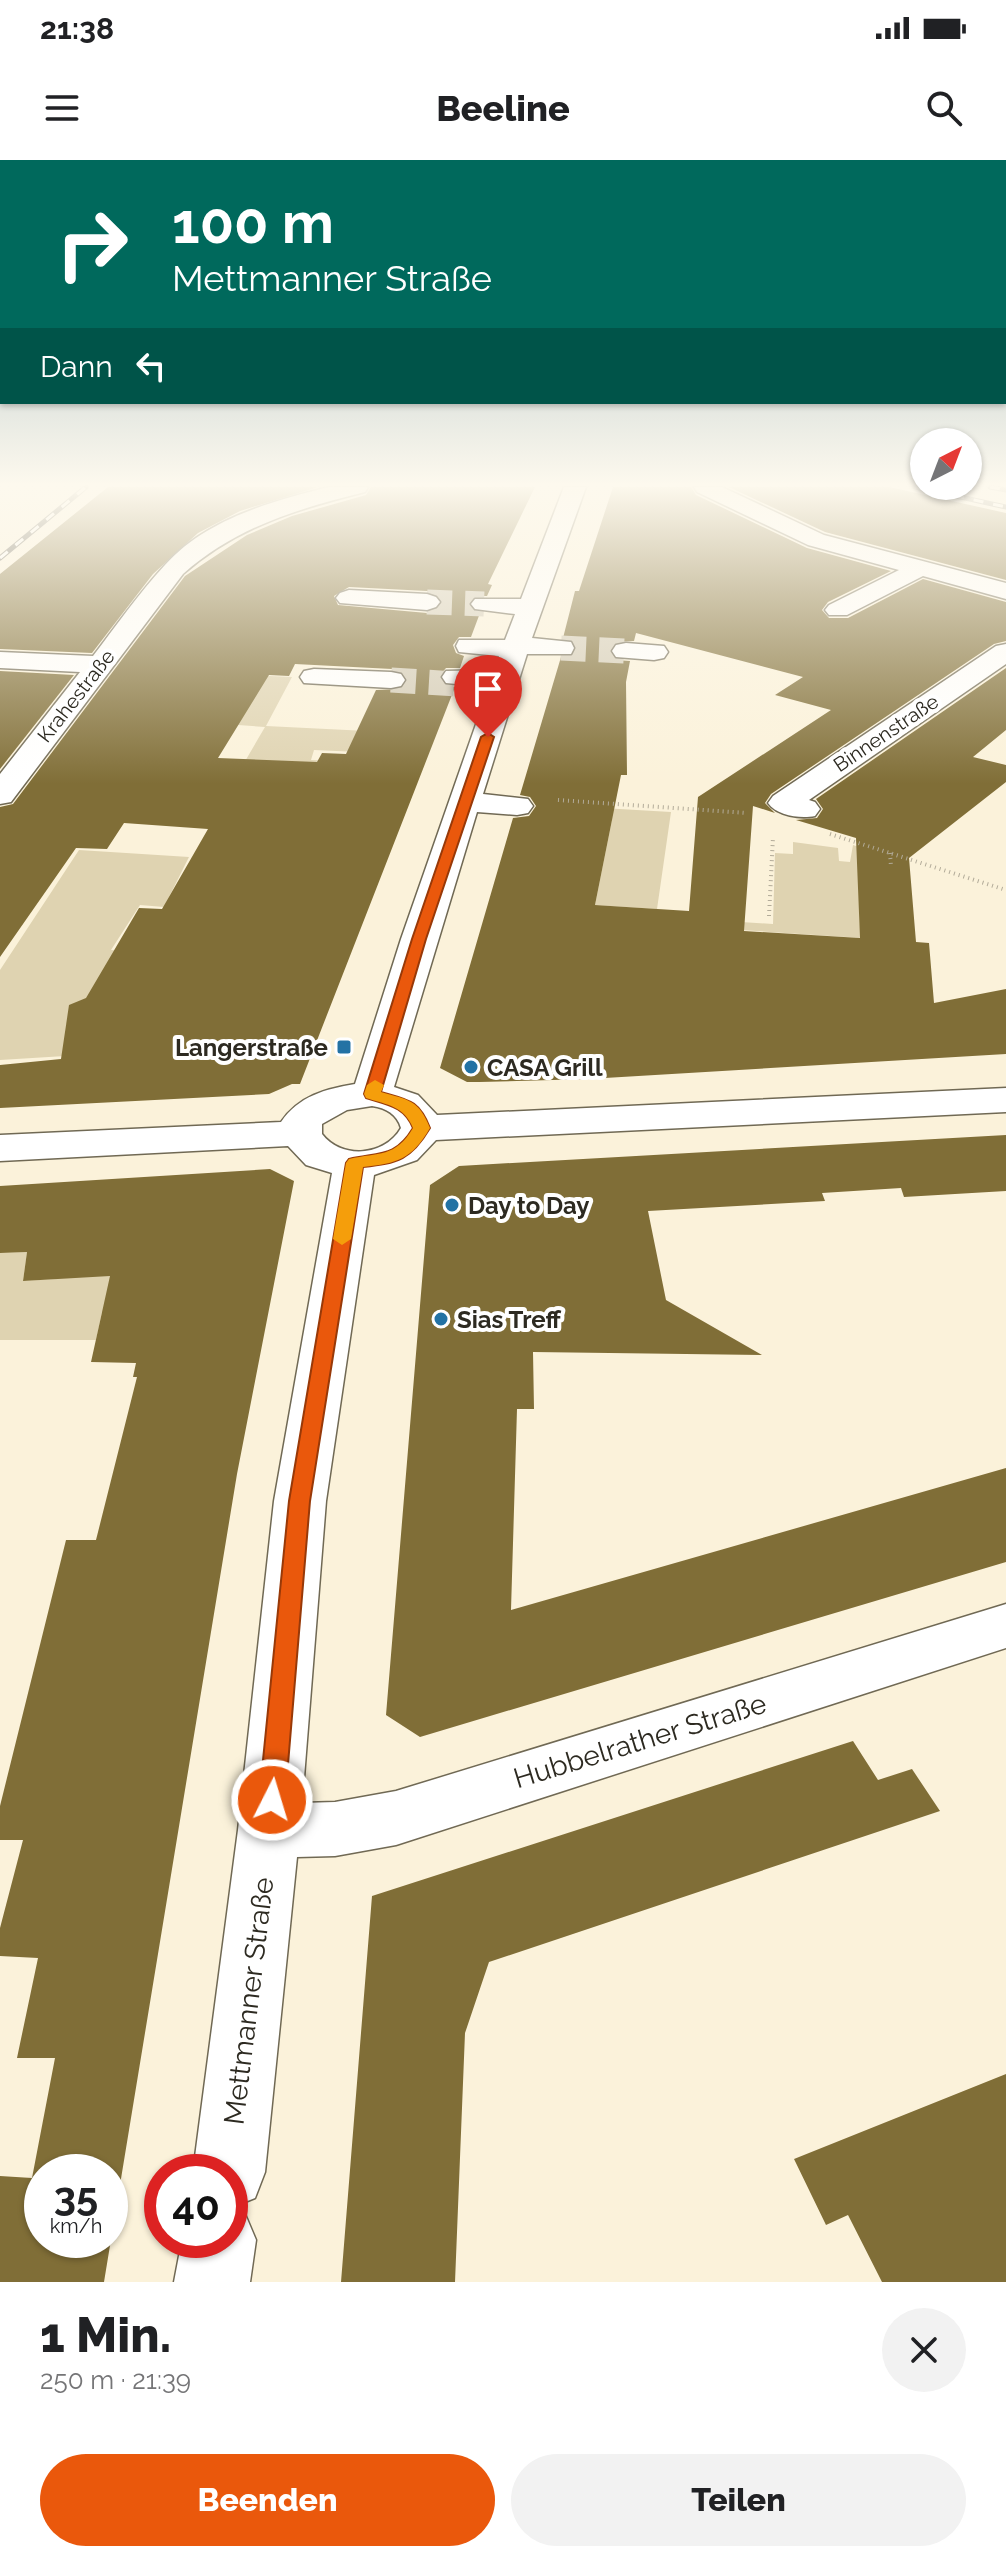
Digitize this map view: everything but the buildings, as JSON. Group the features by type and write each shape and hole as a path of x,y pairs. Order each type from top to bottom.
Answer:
{"street":[{"name":"Krahestraße","path":"0,795 161,586"},
{"path":"372,1094 419,939 538,586"},
{"path":"838,610 885,586"},
{"path":"349,598 427,602"},
{"path":"484,604 530,607"},
{"path":"470,642 561,648"},
{"path":"626,651 654,652"},
{"name":"Binnenstraße","path":"810,819 784,803 1006,652"},
{"path":"0,660 99,665"},
{"path":"314,677 385,675"},
{"path":"456,680 505,683"},
{"path":"468,794 519,799"},
{"path":"372,1094 407,1105 415,1112 422,1128 411,1146 400,1153 387,1159 355,1163 318,1154 310,1148 302,1133 306,1117 322,1104 346,1096 372,1094"},
{"path":"422,1128 1006,1100"},
{"path":"0,1148 302,1133"},
{"name":"Mettmanner Straße","path":"231,2154 269,1830 300,1501 355,1163"},
{"name":"Hubbelrather Straße","path":"269,1830 335,1829 396,1818 1006,1626"},
{"path":"212,2282 216,2258"}],"path":[{"path":"468,794 751,813"},
{"path":"810,819 890,853 1006,890"},
{"path":"769,916 773,830"},
{"path":"890,853 891,867"}],"shaded area":[{"path":"208,673 292,677 266,726 367,731 359,752 314,750 311,760 337,761 237,775 265,727 209,723"},
{"path":"585,807 671,812 657,909 595,905 612,820"},
{"path":"793,842 838,848 839,861 850,862 853,845 885,856 858,873 860,928 892,940 726,929 726,921 773,924 775,853 793,854"},
{"path":"79,850 189,857 164,907 140,905 111,950 262,962 124,1019 66,1024 65,1056 0,1060 0,970"},
{"path":"105,1248 147,1311 102,1312 96,1340 0,1340 0,1253 27,1252 23,1281 56,1279 62,1250"}],"tunnel":[{"path":"427,602 484,604"},
{"path":"561,648 626,651"},
{"path":"391,680 456,684"}],"slow traffic":[{"path":"342,1239 355,1163 387,1159 400,1153 411,1146 422,1128 415,1112 407,1105 396,1099 372,1094 375,1085"}],"place":[{"name":"Langerstraße","path":"344,1047"},
{"name":"CASA Grill","path":"471,1067"},
{"name":"Day to Day","path":"452,1205"},
{"name":"Sias Treff","path":"441,1319"}],"route":[{"path":"272,1800 300,1501 355,1163 387,1159 400,1153 411,1146 422,1128 415,1112 407,1105 396,1099 372,1094 419,939 488,737"}]}
